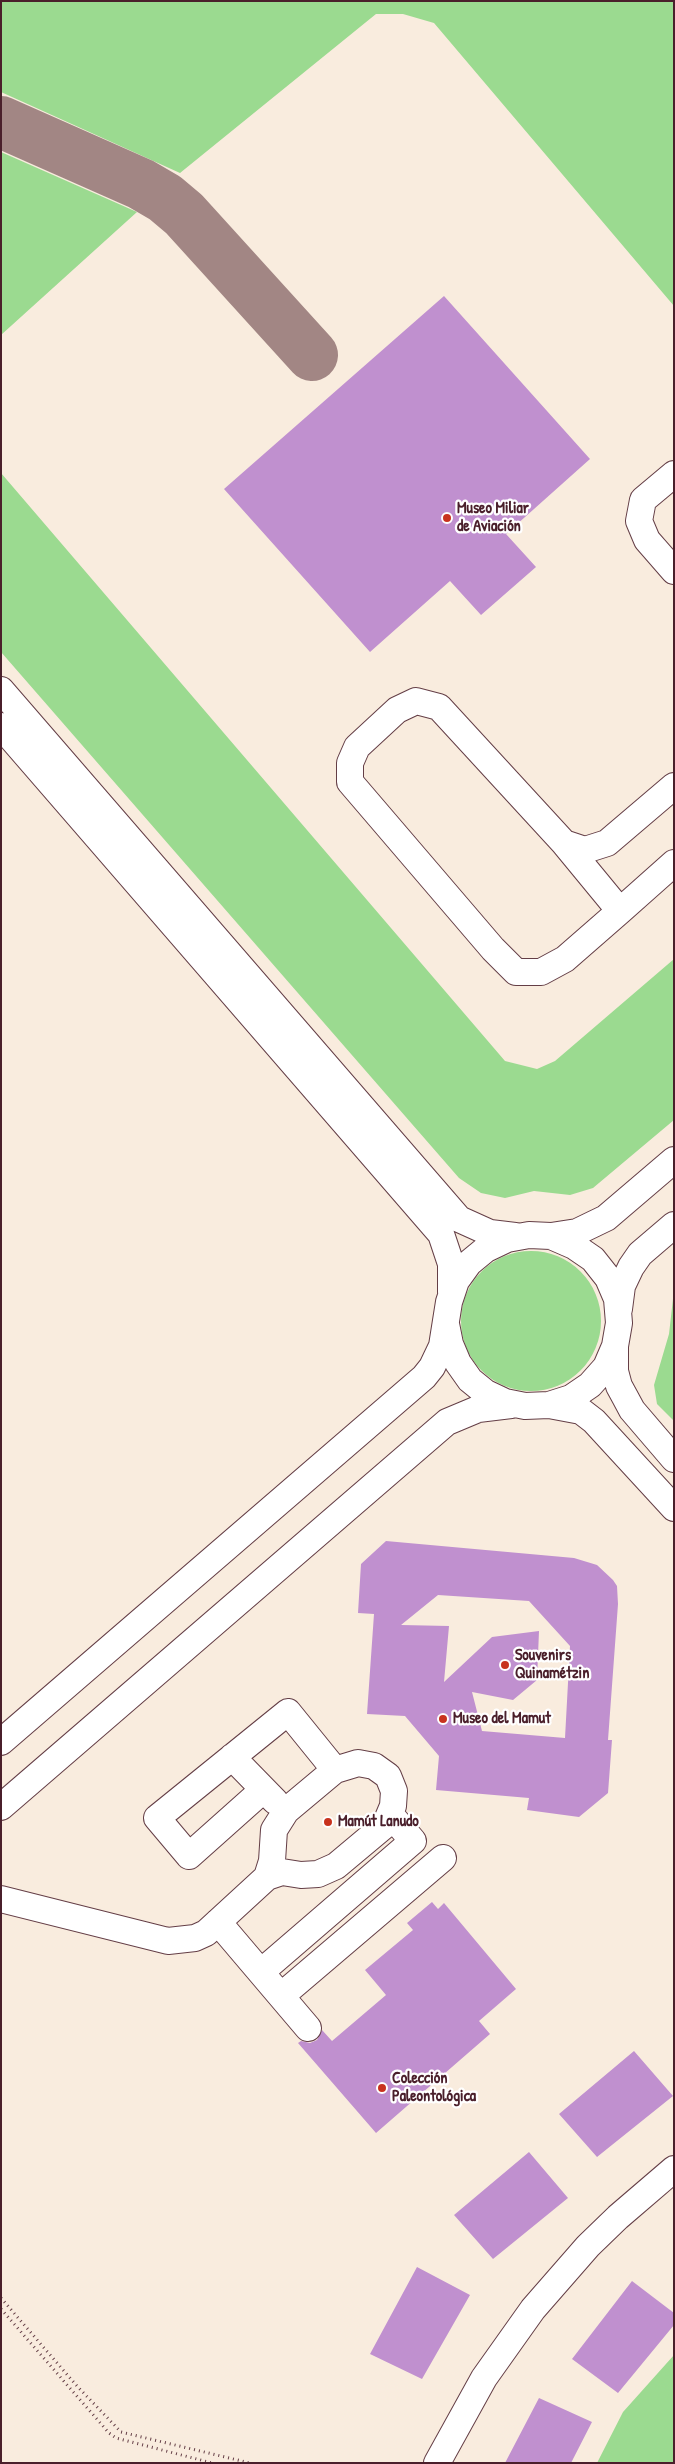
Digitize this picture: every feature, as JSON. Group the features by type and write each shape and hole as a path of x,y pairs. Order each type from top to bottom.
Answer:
{"street":[{"path":"674,474 643,500 639,521 647,540 674,571"},
{"path":"1,690 459,1219 490,1233 509,1236 540,1236 574,1246 593,1259 603,1272 617,1299 617,1334 606,1367 590,1385 571,1398 537,1406 493,1406 467,1412 447,1422 1,1807"},
{"path":"620,911 564,843 439,707 416,701 397,710 357,747 350,763 350,782 493,949 516,972 541,972 565,959 620,911 674,863"},
{"path":"1,726 441,1234 451,1264 452,1277 442,1346 432,1367 424,1377 1,1742"},
{"path":"564,843 585,850 607,843 674,786"},
{"path":"674,1160 606,1218 577,1232 507,1239 480,1253 469,1263 456,1281 447,1313 450,1344 458,1363 470,1380 486,1393 505,1402 581,1411 594,1421 674,1508"},
{"path":"674,1225 640,1254 631,1267 620,1298 615,1370 619,1386 632,1410 674,1459"},
{"path":"263,1790 189,1856 157,1818 288,1712 335,1770"},
{"path":"232,1757 286,1812"},
{"path":"1,1899 168,1941 195,1938 206,1933 268,1877 282,1872 308,1875 318,1874 336,1866 385,1825 390,1814 394,1791 388,1776 374,1766 358,1763 335,1770 286,1812 274,1830 272,1861 268,1877"},
{"path":"261,1972 413,1842 390,1814"},
{"path":"281,1996 443,1858"},
{"path":"308,1875 338,1906"},
{"path":"218,1922 308,2028"},
{"path":"436,2463 484,2378 533,2310 594,2241 674,2169"}],"path":[{"path":"1,2298 77,2386 121,2432 250,2463"},
{"path":"1,2309 109,2434 116,2438 212,2463"},
{"path":"25,2336 30,2332"},
{"path":"72,2392 77,2386"},
{"path":"132,2442 135,2436"},
{"path":"207,2462 208,2453"}],"green space":[{"path":"1,1 674,1 674,306 434,23 403,14 376,14 180,173 1,92"},
{"path":"1,152 137,212 1,335"},
{"path":"1,473 505,1061 537,1069 555,1061 674,959 674,1120 593,1188 570,1195 534,1191 505,1198 481,1193 459,1178 1,652"},
{"path":"531,1251 545,1252 558,1256 581,1271 596,1294 600,1307 600,1335 596,1348 581,1371 558,1386 545,1390 531,1391 517,1390 504,1386 481,1371 466,1348 462,1335 461,1321 462,1307 466,1294 481,1271 504,1256 517,1252"},
{"path":"674,1290 674,1421 657,1404 654,1385 669,1334"},
{"path":"674,2355 674,2463 597,2463 623,2412"}],"building":[{"path":"444,296 590,459 506,534 536,567 481,615 450,581 370,652 224,489"},
{"path":"386,1541 574,1558 597,1565 617,1586 618,1604 608,1740 612,1740 608,1793 579,1817 527,1810 529,1798 436,1790 439,1756 405,1716 367,1714 374,1614 358,1613 361,1564","holes":["438,1595 529,1601 570,1646 565,1738 482,1731 472,1692 513,1700 537,1680 539,1631 492,1637 444,1682 449,1626 401,1625"]},
{"name":"Colección Paleontológica","path":"432,1902 438,1909 444,1903 516,1989 479,2021 490,2034 376,2133 298,2043 301,2041 310,2043 317,2040 322,2030 332,2041 386,1995 365,1970 413,1930 407,1923"},
{"path":"634,2051 673,2096 597,2157 559,2114"},
{"path":"529,2152 568,2198 493,2259 454,2215"},
{"path":"417,2267 470,2295 422,2379 370,2354"},
{"path":"632,2281 674,2313 674,2325 618,2393 572,2359"},
{"path":"539,2398 592,2422 571,2463 505,2463"}],"taxiway":[{"path":"1,122 141,184 165,198 184,214 312,355"}],"place":[{"name":"Museo Miliar de Aviación","path":"447,518"},
{"name":"Souvenirs Quinamétzin","path":"505,1665"},
{"name":"Museo del Mamut","path":"443,1719"},
{"name":"Mamút Lanudo","path":"328,1822"},
{"name":"Colección Paleontológica","path":"382,2088"}]}
